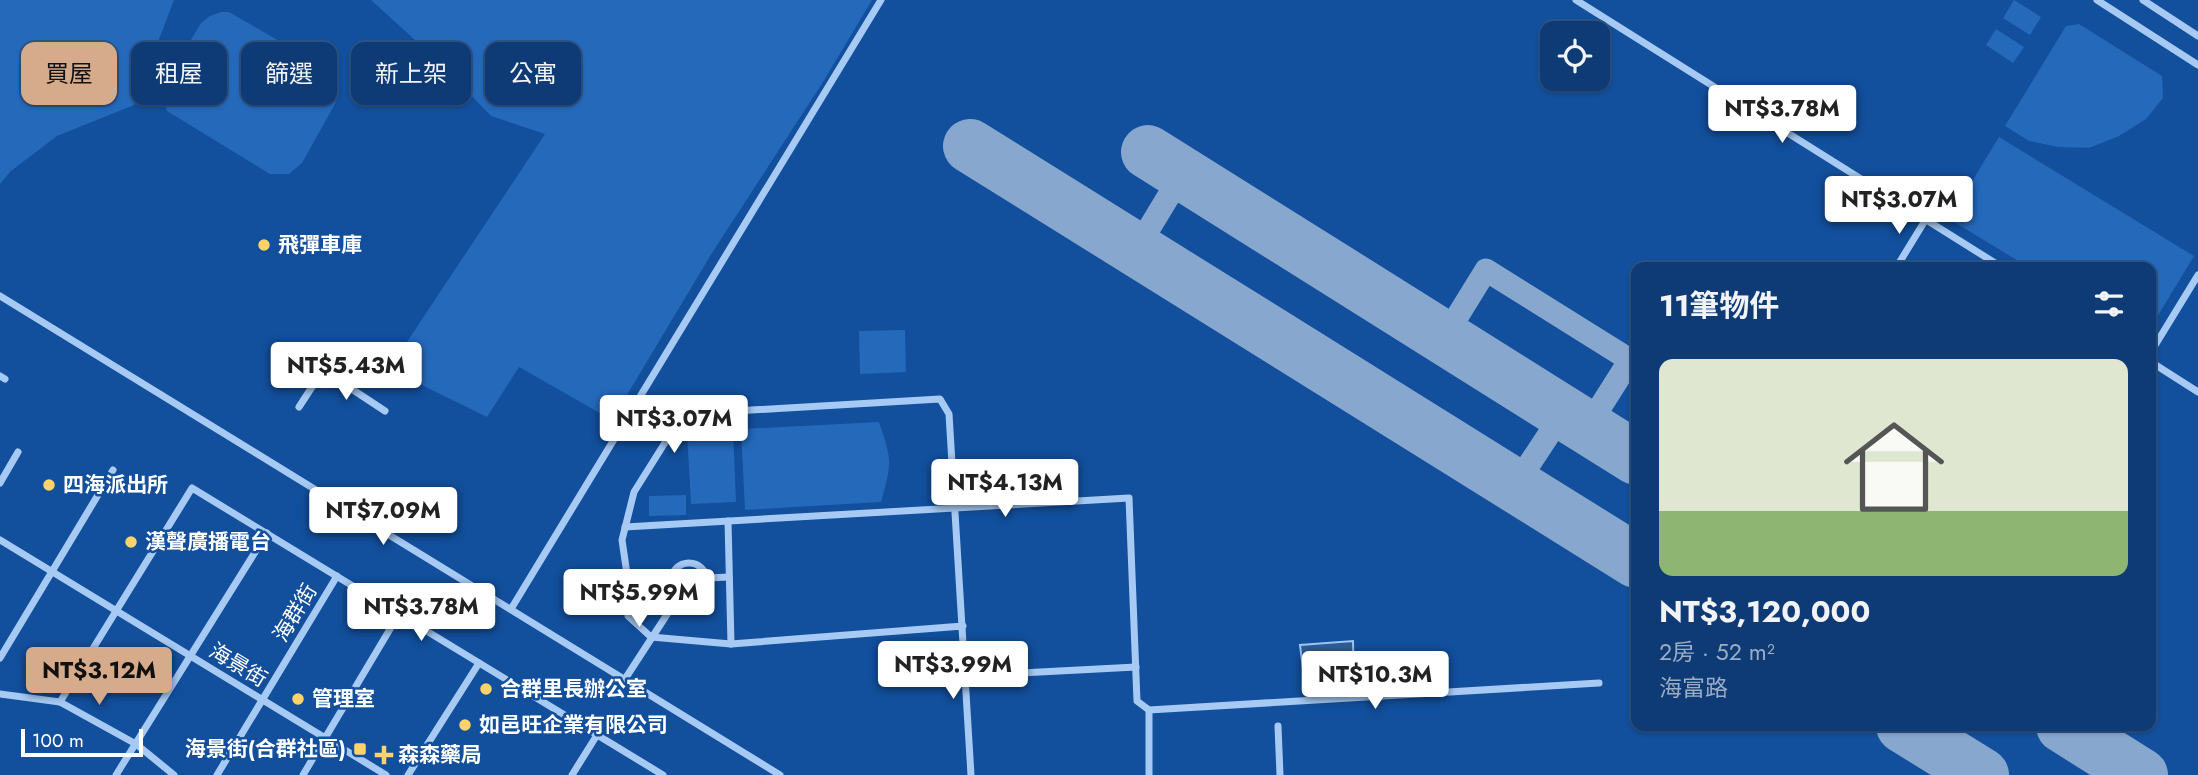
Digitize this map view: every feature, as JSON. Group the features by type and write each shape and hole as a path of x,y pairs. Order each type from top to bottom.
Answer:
{"street":[{"path":"511,609 881,0"},
{"path":"1576,0 1994,262"},
{"path":"2097,0 2198,65"},
{"path":"2143,0 2198,36"},
{"path":"1900,262 1926,219"},
{"path":"2156,344 2198,275"},
{"path":"0,296 780,775"},
{"path":"2156,365 2198,391"},
{"path":"299,407 323,370 384,411"},
{"path":"963,626 731,644 651,637 628,616 629,588 622,540 634,492 683,414 940,399 949,414 963,626 971,775"},
{"path":"0,483 18,452"},
{"path":"0,658 113,470"},
{"path":"60,702 192,488 663,775"},
{"path":"625,527 1129,498 1137,701 1149,710 1599,683"},
{"path":"727,521 731,644"},
{"path":"117,775 267,533"},
{"name":"海景街","path":"0,540 386,775"},
{"path":"686,563 702,568 707,578 707,584 701,594 690,599 678,596 671,584 676,568 686,563"},
{"name":"海群街","path":"217,775 337,576"},
{"path":"707,578 729,577"},
{"path":"629,588 671,584"},
{"path":"625,679 678,596"},
{"path":"303,775 399,614"},
{"path":"408,775 479,663"},
{"path":"965,676 1136,667"},
{"path":"0,694 60,702 136,744 174,775"},
{"path":"1149,710 1149,775"},
{"path":"1278,726 1280,775"},
{"path":"572,775 597,734"}],"shaded area":[{"path":"0,0 174,0 158,42 131,42 131,105 134,105 57,136 11,171 0,184"},
{"path":"371,0 872,0 823,82 712,253 612,420 519,367 487,417 389,369 545,134 491,116 471,95 471,42 417,42"},
{"path":"2014,0 2041,17 2030,35 2003,18"},
{"path":"229,12 281,42 241,42 241,105 334,105 302,163 289,174 270,174 167,111 165,105 227,105 227,42 190,42 201,23 210,16"},
{"path":"2079,24 2162,76 2163,98 2146,119 2119,136 2089,148 2058,147 2029,141 2005,126 2066,26"},
{"path":"1996,29 2024,47 2013,63 1986,45"},
{"path":"1999,137 2194,256 2156,319 2156,262 2020,262 1949,219"},
{"path":"905,330 906,372 860,374 859,331"},
{"path":"879,422 889,462 881,502 745,510 741,429"},
{"path":"733,429 736,502 691,504 687,432"},
{"path":"686,495 686,515 649,516 649,496"},
{"path":"1353,641 1354,680 1305,685 1300,645"}],"taxiway":[{"path":"1136,250 1182,174"},
{"path":"1444,338 1486,270 1630,360 1587,428"},
{"path":"1515,486 1563,413"}],"runway":[{"path":"970,146 1631,558"},
{"path":"1148,152 1631,455"},
{"path":"1911,731 1982,775"},
{"path":"2071,731 2141,775"}],"place":[{"name":"飛彈車庫","path":"264,245"},
{"name":"四海派出所","path":"49,485"},
{"name":"漢聲廣播電台","path":"131,542"},
{"name":"合群里長辦公室","path":"486,689"},
{"name":"管理室","path":"298,699"},
{"name":"如邑旺企業有限公司","path":"465,725"},
{"name":"海景街(合群社區)","path":"360,749"},
{"name":"森森藥局","path":"384,755"}]}
